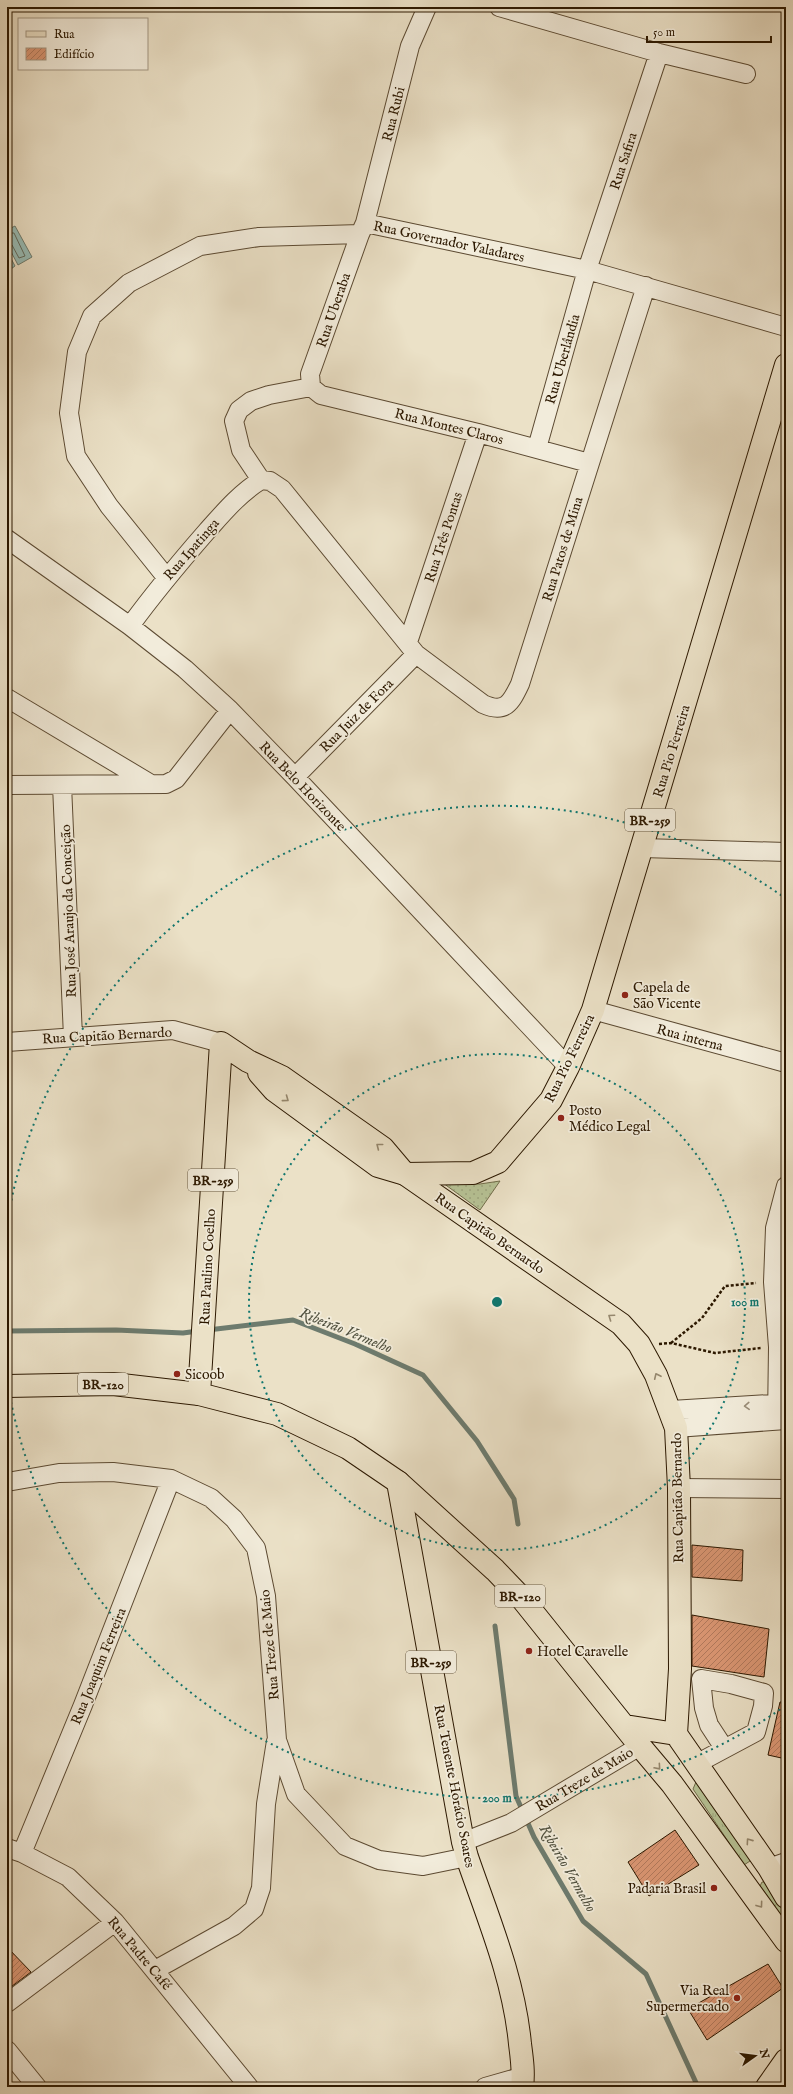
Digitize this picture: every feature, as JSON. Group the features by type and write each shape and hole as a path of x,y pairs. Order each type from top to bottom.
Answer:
{"main road":[{"name":"Rua Pio Ferreira","path":"405,1174 473,1173 498,1162 551,1100 568,1067 593,1010 642,848 780,411 786,365"},
{"name":"Rua Capitão Bernardo","path":"221,1043 248,1061 282,1077 383,1148 405,1174 621,1324 639,1344 656,1375 673,1419 679,1488 680,1669 676,1734"},
{"name":"Rua Paulino Coelho","path":"199,1394 221,1043"},
{"name":"BR-120","path":"7,1386 113,1384 199,1394 277,1414 348,1448 398,1482 495,1570 519,1595 672,1784 786,1940"},
{"name":"Rua Tenente Horácio Soares","path":"398,1482 465,1849 504,1964 519,2028 523,2081"},
{"path":"624,1726 676,1734 778,1865 786,1897"},
{"path":"672,1784 682,1782 690,1778 695,1772 698,1763"},
{"path":"743,1882 778,1865"},
{"path":"767,2087 786,2060"}],"street":[{"name":"Rua Rubi","path":"362,228 410,46 427,7"},
{"path":"499,7 659,53 746,74"},
{"name":"Rua Safira","path":"587,270 659,53"},
{"name":"Rua Governador Valadares","path":"166,577 109,506 76,456 69,413 77,352 92,316 128,283 200,246 259,237 362,228 587,270 786,327"},
{"name":"Rua Uberaba","path":"311,387 310,374 362,228"},
{"name":"Rua Uberlândia","path":"537,448 587,270"},
{"name":"Rua Patos de Mina","path":"412,648 483,704 492,708 501,708 512,701 520,684 646,286"},
{"path":"311,387 269,395 251,401 239,410 234,421 241,450 261,480 270,480 282,489 412,648"},
{"name":"Rua Montes Claros","path":"311,387 321,395 478,433 589,463"},
{"name":"Rua Três Pontas","path":"412,648 478,433"},
{"name":"Rua Ipatinga","path":"130,626 166,577 242,494 261,480"},
{"name":"Rua Belo Horizonte","path":"7,539 130,626 185,669 230,710 568,1067"},
{"name":"Rua Juiz de Fora","path":"295,777 412,648"},
{"path":"7,698 151,784"},
{"path":"7,784 166,784 176,779 230,710"},
{"name":"Rua José Araujo da Conceição","path":"62,785 73,1037"},
{"path":"642,848 786,852"},
{"name":"Rua interna","path":"593,1010 786,1063"},
{"name":"Rua Capitão Bernardo","path":"7,1042 173,1030 221,1043"},
{"path":"673,1419 782,1412 773,1282 776,1228 786,1186"},
{"name":"Rua Treze de Maio","path":"7,1482 59,1473 113,1472 171,1479 211,1498 234,1519 256,1548 266,1596 277,1740 296,1794 345,1846 379,1860 423,1866 465,1849 640,1746"},
{"name":"Rua Joaquim Ferreira","path":"14,1850 84,1705 171,1479"},
{"path":"679,1488 786,1489"},
{"path":"698,1763 756,1732 763,1706 764,1693 731,1684 701,1679 704,1708 709,1725 724,1748"},
{"path":"678,1712 695,1711 704,1708"},
{"path":"155,1970 234,1926 254,1909 261,1888 266,1804 277,1740"},
{"name":"Rua Padre Café","path":"14,1850 68,1876 115,1922 250,2087"},
{"path":"7,2003 115,1922"},
{"path":"7,2050 37,2087"},
{"path":"485,2087 523,2081"}],"path":[{"path":"671,1343 702,1318 725,1286 773,1282"},
{"path":"639,1344 671,1343 715,1353 778,1347"}],"green space":[{"path":"500,1181 480,1210 443,1183 480,1184"},
{"path":"696,1782 753,1859 744,1865 693,1789"},
{"path":"762,1882 770,1882 786,1907 786,1929 759,1888"}],"water":[{"path":"15,226 32,257 18,265 7,244 7,230"},
{"path":"7,251 15,266 7,272"}],"building":[{"path":"692,1545 743,1550 742,1581 692,1577"},
{"path":"692,1615 769,1629 764,1677 692,1666"},
{"path":"780,1702 786,1702 786,1759 768,1755"},
{"path":"675,1830 699,1865 649,1896 628,1862"},
{"path":"7,1947 31,1972 7,1990"},
{"name":"Via Real Supermercado","path":"768,1964 783,1988 707,2040 688,2009"}],"waterway":[{"name":"Ribeirão Vermelho","path":"208,1330 293,1320 355,1344 423,1375 477,1441 514,1499 518,1524"},
{"name":"Ribeirão Vermelho","path":"7,1331 116,1330 183,1333 198,1331"},
{"name":"Ribeirão Vermelho","path":"495,1626 516,1796 534,1837 583,1921 646,1974 698,2087"}],"place":[{"name":"Capela de São Vicente","path":"625,995"},
{"name":"Posto Médico Legal","path":"561,1118"},
{"name":"Sicoob","path":"177,1374"},
{"name":"Hotel Caravelle","path":"529,1651"},
{"name":"Padaria Brasil","path":"714,1888"},
{"name":"Via Real Supermercado","path":"737,1998"}]}
